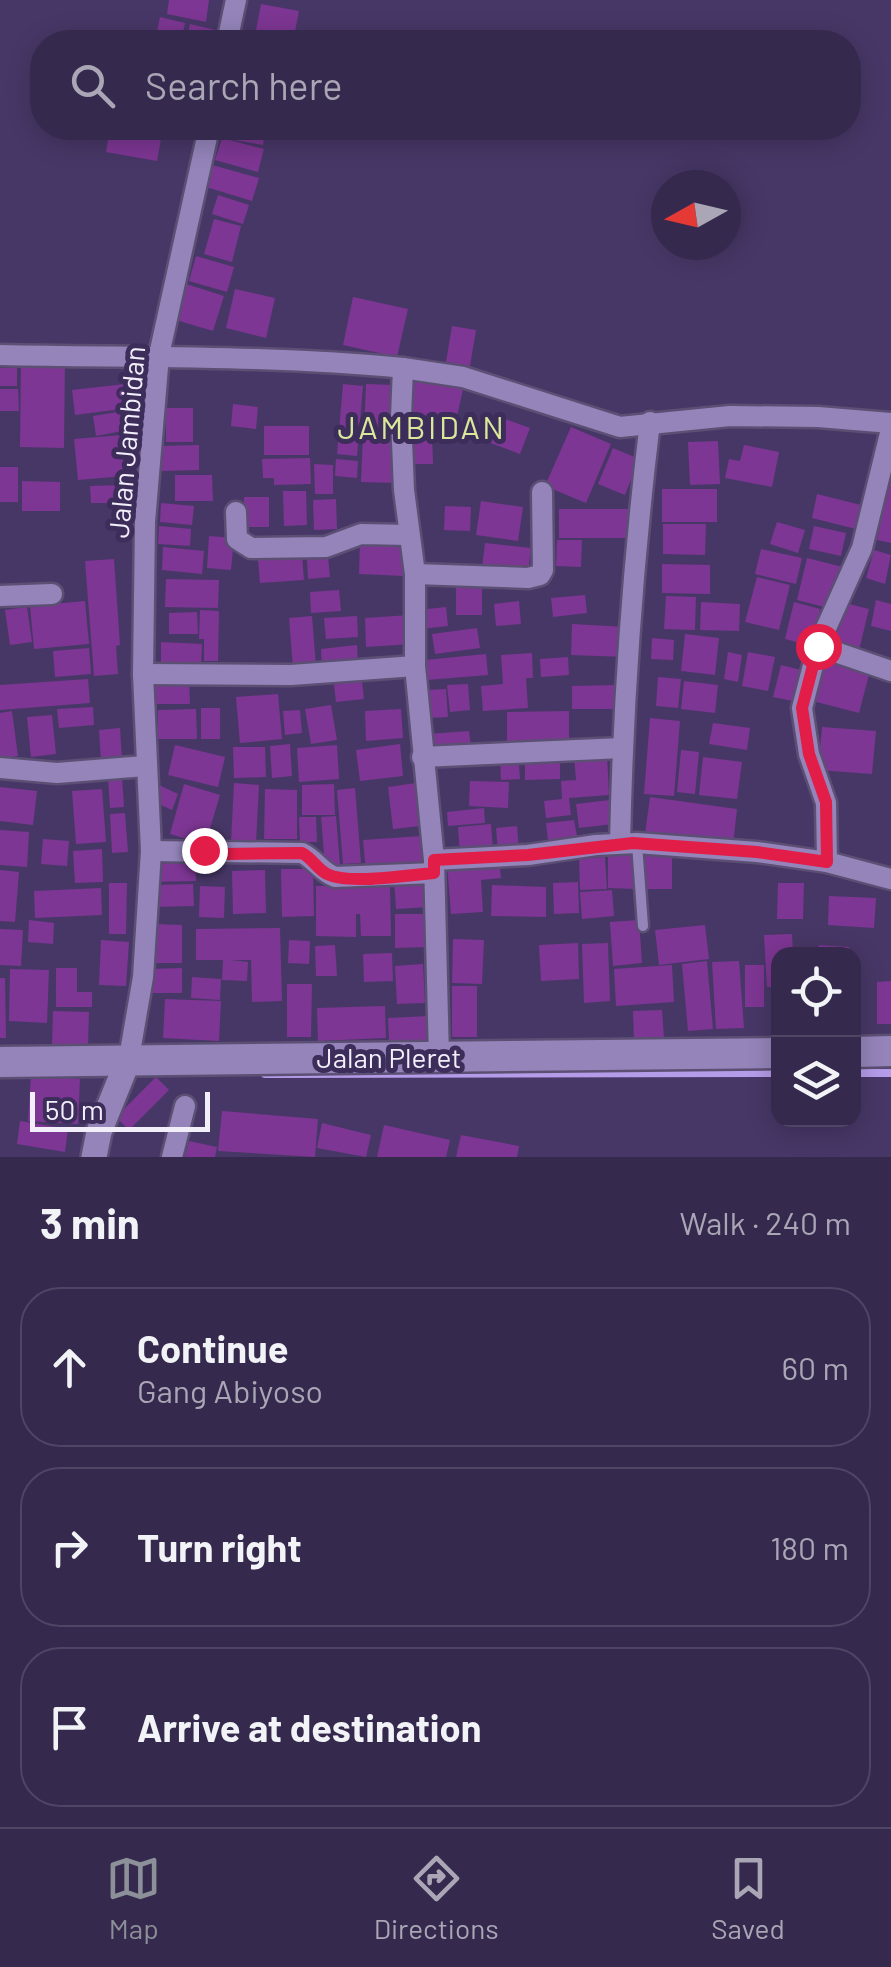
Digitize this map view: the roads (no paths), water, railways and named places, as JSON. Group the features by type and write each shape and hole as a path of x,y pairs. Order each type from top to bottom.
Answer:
{"main road":[{"path":"861,1052 891,1051"},
{"name":"Jalan Pleret","path":"0,1062 771,1053"}],"street":[{"path":"230,30 236,0"},
{"name":"Jalan Jambidan","path":"129,1058 143,977 150,851 143,674 145,522 159,356 206,140"},
{"path":"0,355 159,356 344,362 403,368 463,377 620,427 730,416 818,417 891,426 862,548 818,646 802,708 809,754 826,802 827,862"},
{"path":"403,368 401,417 415,574 415,666 434,866 439,1058"},
{"path":"629,843 622,748 650,422"},
{"path":"415,574 528,578 540,575 542,492"},
{"path":"236,512 238,539 251,548 326,548 361,534 409,534"},
{"path":"0,596 52,594"},
{"path":"818,646 891,671"},
{"path":"143,674 290,675 415,666"},
{"path":"422,756 622,748"},
{"path":"0,768 58,772 145,766"},
{"path":"150,851 302,853 322,872 335,877 629,843 757,852 827,862 891,879"},
{"path":"94,1157 99,1132 129,1058"},
{"path":"172,1157 185,1106"}],"lane":[{"path":"629,843 642,926"}],"waterway":[{"path":"265,1074 771,1073"},
{"path":"861,1073 891,1073"}],"district":[{"name":"JAMBIDAN","path":"422,428"}]}
